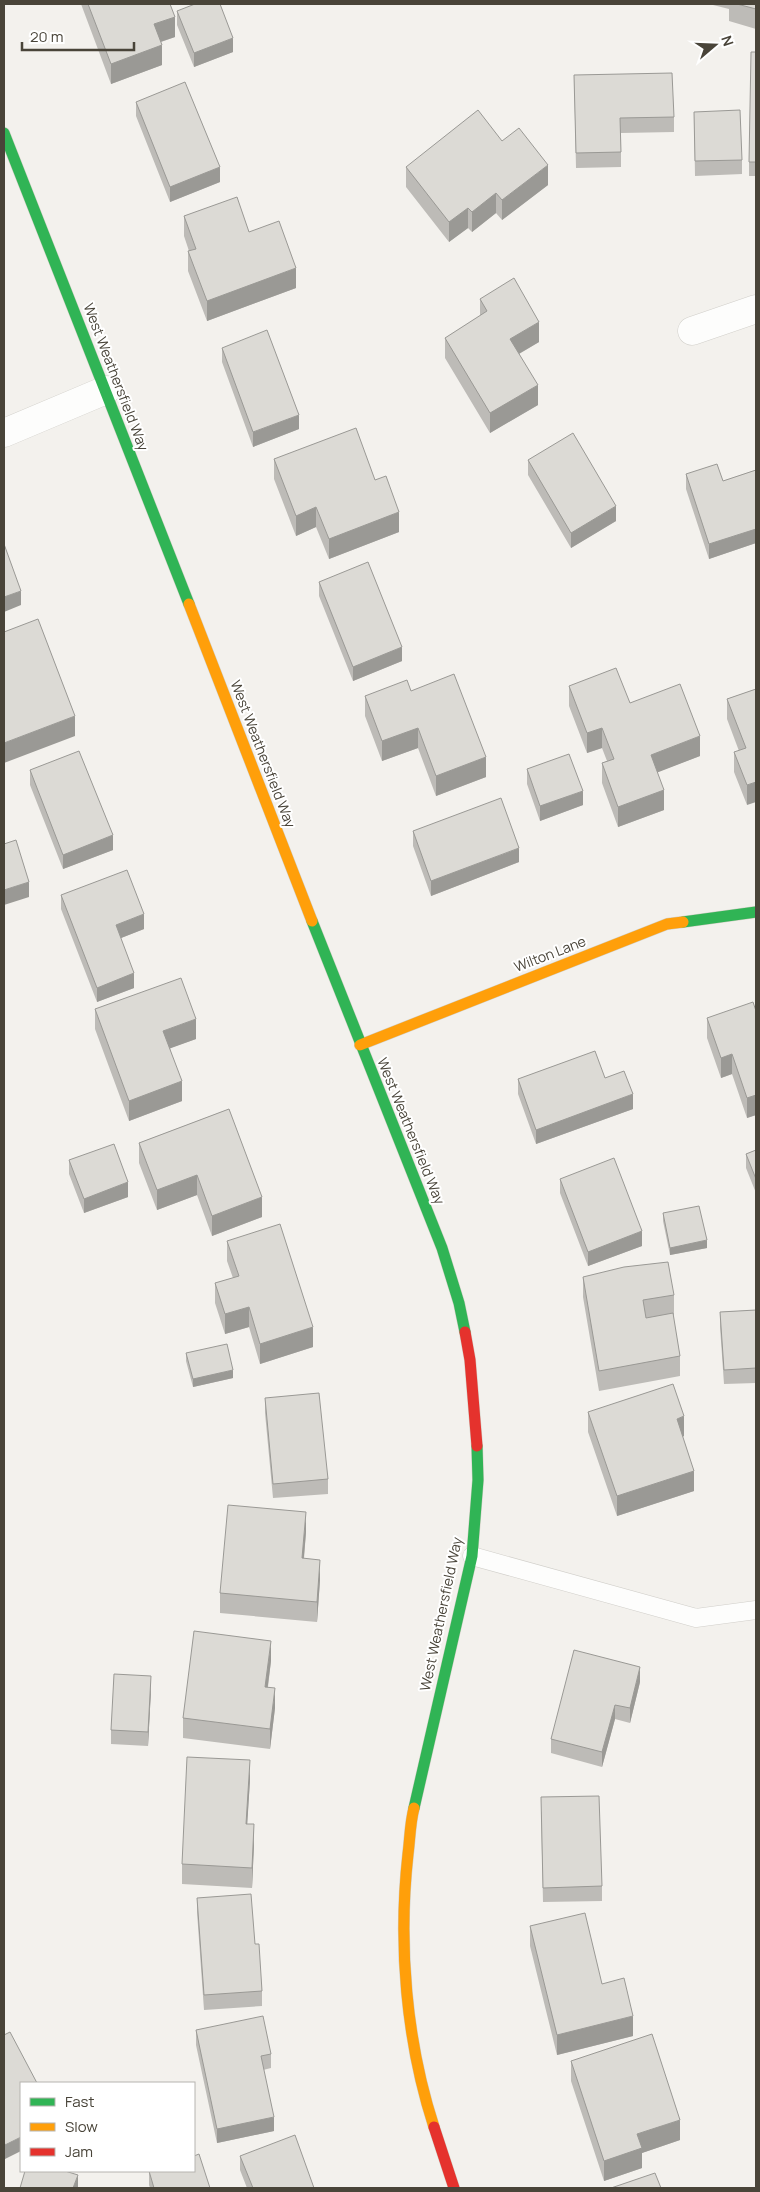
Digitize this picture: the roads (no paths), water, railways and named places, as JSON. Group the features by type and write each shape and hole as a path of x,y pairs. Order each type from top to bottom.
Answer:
{"street":[{"name":"West Weathersfield Way","path":"4,133 106,390 360,1045 442,1248 459,1303 470,1360 476,1416 478,1480 472,1556 412,1816 405,1880 406,1960 409,2004 419,2068 430,2114 454,2188"},
{"path":"692,331 756,309"},
{"path":"4,433 106,390"},
{"name":"Wilton Lane","path":"360,1045 667,924 756,912"}],"lane":[{"path":"472,1556 696,1618 756,1610"}]}
